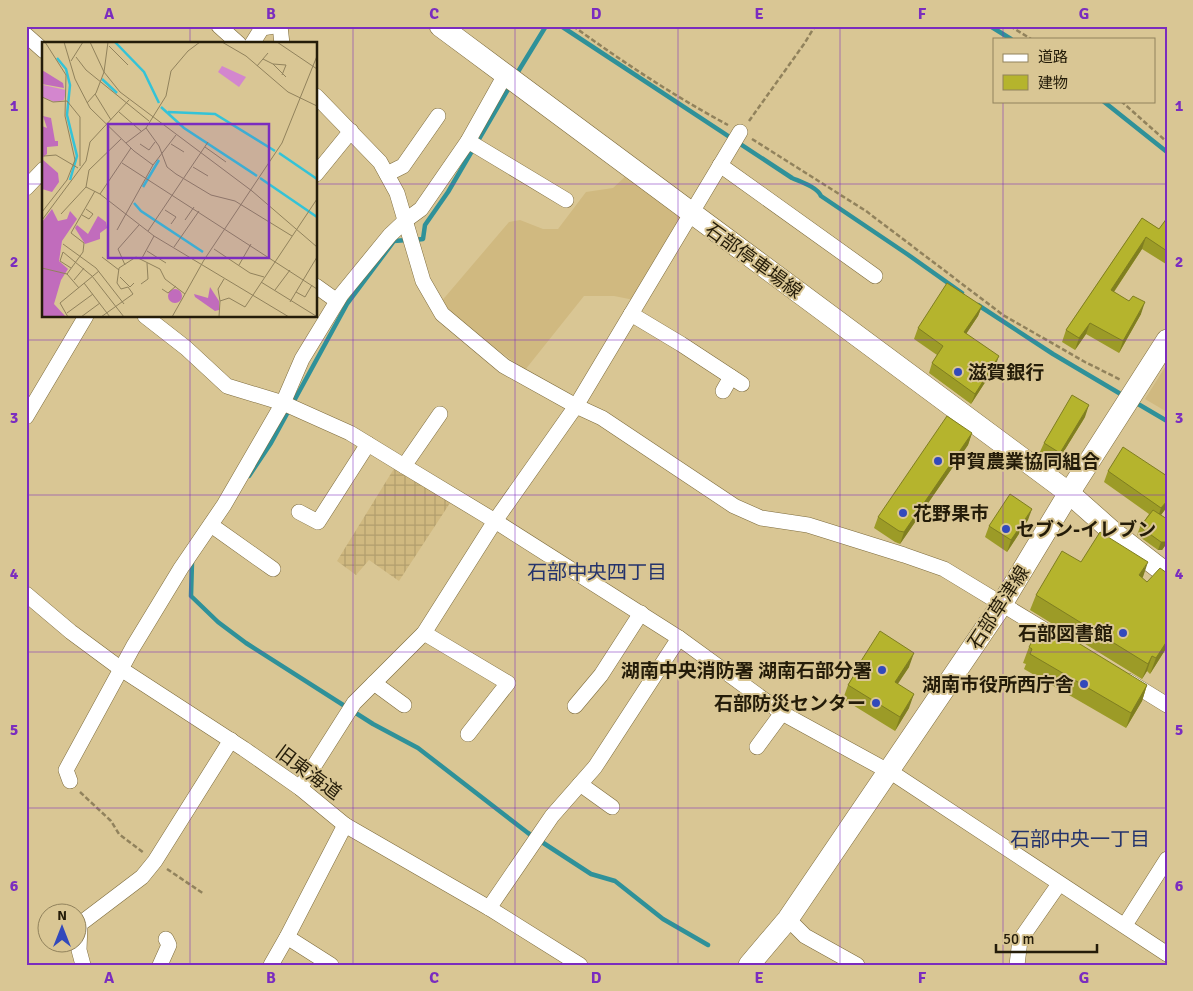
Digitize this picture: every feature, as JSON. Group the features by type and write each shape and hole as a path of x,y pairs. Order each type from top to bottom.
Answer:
{"main road":[{"name":"石部停車場線","path":"440,26 1069,493 1113,532 1167,574"},
{"name":"石部草津線","path":"749,965 788,920 1002,604 1069,493 1167,340"}],"street":[{"path":"218,26 236,42"},
{"path":"253,42 262,28 274,26"},
{"path":"280,26 282,42"},
{"path":"26,35 42,49"},
{"path":"70,781 66,770 121,669 181,568 224,505 283,403 302,359 337,301 390,235 421,209 468,141 505,75"},
{"path":"318,98 380,162 398,193 422,281 442,314 504,366 576,406 602,418 734,506 761,518 808,525 944,569 1076,649"},
{"path":"387,174 403,166 438,116"},
{"path":"318,172 351,131"},
{"path":"300,788 354,703 424,633 495,521 576,406 740,132"},
{"path":"468,141 566,200"},
{"path":"720,165 875,276"},
{"path":"26,188 42,171"},
{"path":"318,287 337,301"},
{"path":"631,314 681,344 736,381 723,391"},
{"path":"26,418 85,318"},
{"path":"148,318 186,348 227,386 283,403 350,433 495,521 679,638 782,713 888,771 1167,954"},
{"path":"404,466 440,414"},
{"path":"299,512 318,522 368,444"},
{"path":"211,525 273,569"},
{"name":"旧東海道","path":"26,594 71,632 121,669 231,740 300,788 346,825 489,908 580,965"},
{"path":"576,706 601,675 641,614"},
{"path":"424,633 508,682 468,734"},
{"path":"489,908 552,816 595,767 679,638"},
{"path":"1117,675 1167,705"},
{"path":"374,683 404,705"},
{"path":"757,747 782,713"},
{"path":"83,965 79,950 80,924 142,877 155,860 231,740"},
{"path":"580,784 612,807"},
{"path":"271,965 346,825"},
{"path":"1125,925 1167,859"},
{"path":"1017,965 1020,940 1059,884"},
{"path":"788,920 805,936 857,965"},
{"path":"287,937 331,965"},
{"path":"160,965 169,945 166,939"}],"path":[{"path":"573,26 600,46 700,110 740,132 866,211 1003,315 1085,362 1136,388"},
{"path":"740,132 777,83 814,26"},
{"path":"1010,26 1029,38"},
{"path":"1122,102 1167,142"},
{"path":"70,781 88,801 111,821 119,834 204,894"}],"shaded area":[{"path":"628,174 685,218 634,300 614,296 584,296 525,370 452,316 440,303 509,222 520,220 543,229 558,229 586,192 613,188"},
{"path":"1167,364 1167,412 1145,399"},
{"path":"395,467 450,503 399,581 369,560 356,575 337,561"}],"building":[{"path":"1142,218 1159,229 1167,218 1167,251 1146,237 1111,290 1129,301 1133,296 1145,302 1123,341 1090,323 1079,338 1066,330"},
{"path":"947,283 982,306 964,332 999,356 975,394 932,363 943,346 918,328"},
{"path":"1072,395 1089,405 1060,453 1044,443"},
{"path":"947,416 972,433 904,532 899,531 878,517"},
{"path":"1123,447 1167,476 1167,501 1161,508 1108,471"},
{"name":"セブン-イレブン","path":"1010,494 1032,509 1011,540 989,526"},
{"path":"1153,510 1167,519 1167,540 1165,542 1161,542 1140,527"},
{"path":"1100,532 1148,562 1139,575 1147,582 1160,568 1167,573 1167,641 1156,658 1152,656 1148,664 1036,595 1062,551 1081,562"},
{"path":"1052,627 1147,685 1131,713 1030,654 1032,649 1029,647 1035,636 1044,641"},
{"path":"880,631 914,653 895,682 914,694 900,717 848,685"}],"waterway":[{"path":"516,75 546,26"},
{"path":"561,26 792,178 812,187 821,196 962,293"},
{"path":"990,26 1009,38"},
{"path":"415,240 423,239 425,225 448,192 510,86"},
{"path":"1104,102 1167,152"},
{"path":"249,476 271,443 347,304 394,241 407,240"},
{"path":"978,305 1053,354 1124,396"},
{"path":"1133,401 1167,421"},
{"path":"192,562 191,596 218,622 246,643 373,724 418,748 528,833 591,874 615,881 663,919 708,945"}],"place":[{"name":"滋賀銀行","path":"958,372"},
{"name":"甲賀農業協同組合","path":"938,461"},
{"name":"花野果市","path":"903,513"},
{"name":"セブン-イレブン","path":"1006,529"},
{"name":"石部図書館","path":"1123,633"},
{"name":"湖南中央消防署 湖南石部分署","path":"882,670"},
{"name":"湖南市役所西庁舎","path":"1084,684"},
{"name":"石部防災センター","path":"876,703"}],"district":[{"name":"石部中央四丁目","path":"597,572"},
{"name":"石部中央一丁目","path":"1080,839"}]}
